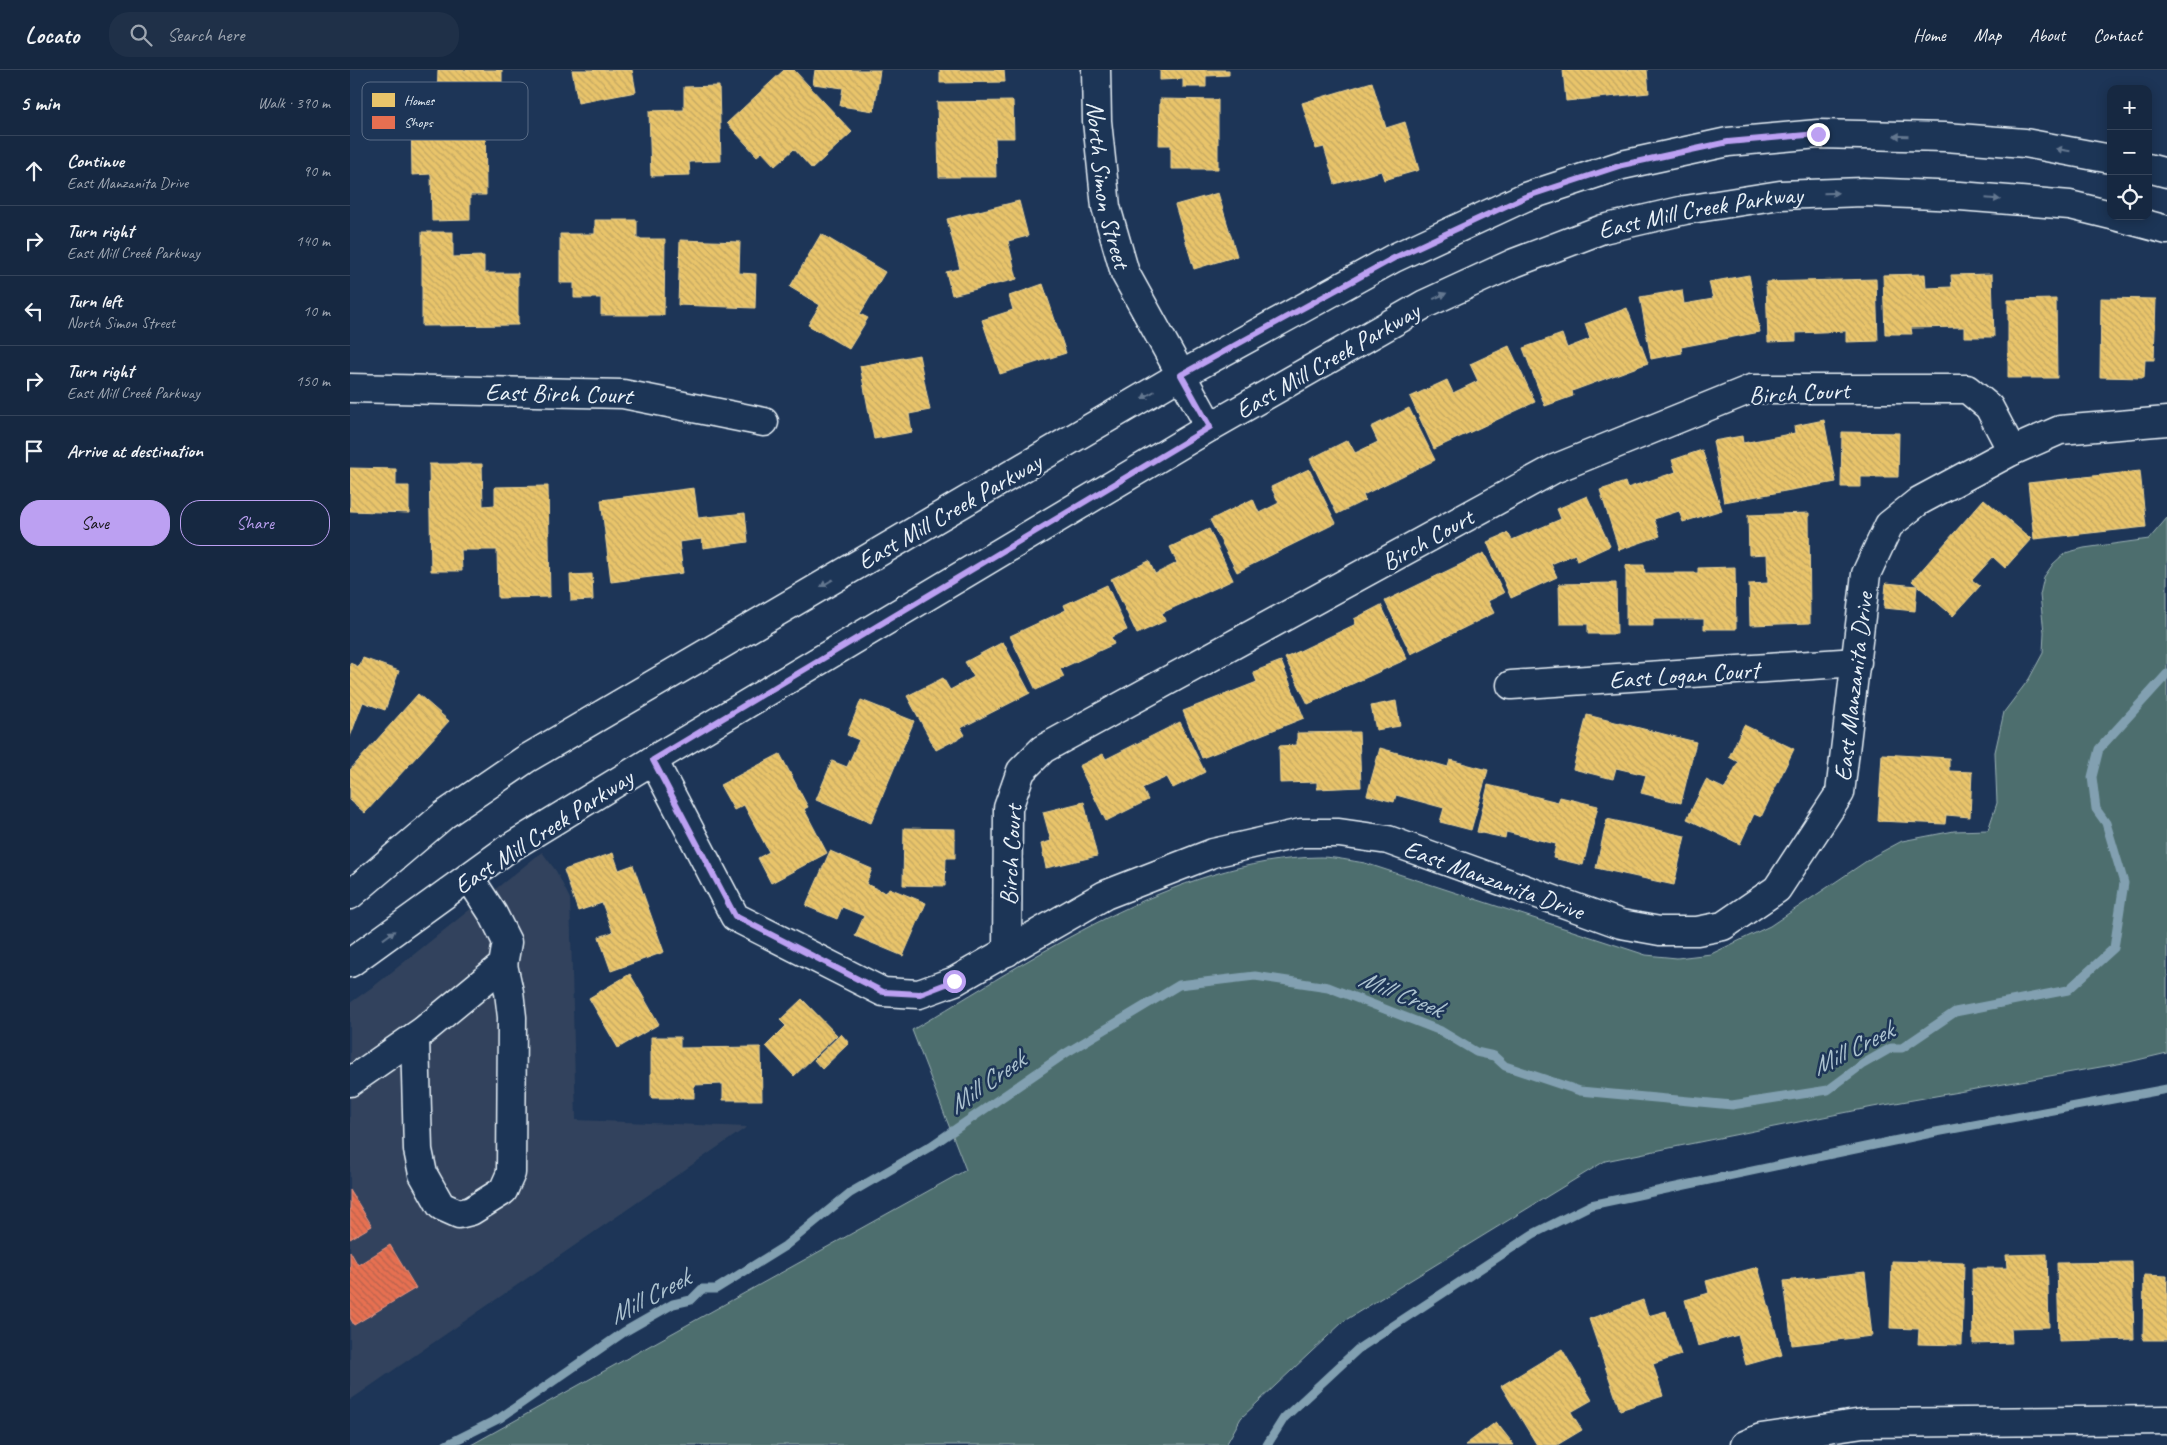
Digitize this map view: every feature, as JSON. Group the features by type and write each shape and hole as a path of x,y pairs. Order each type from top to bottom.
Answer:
{"street":[{"name":"North Simon Street","path":"1096,70 1096,121 1106,207 1125,273 1210,427"},
{"name":"East Mill Creek Parkway","path":"350,895 444,815 526,759 1181,375 1394,258 1525,197 1622,165 1728,142 1818,134 1945,137 2025,143 2107,158"},
{"path":"2152,169 2167,173"},
{"name":"East Mill Creek Parkway","path":"350,963 506,850 653,760 1210,427 1425,304 1514,263 1602,229 1685,210 1780,195 1863,192 1960,196 2070,206 2107,214"},
{"path":"2130,220 2167,230"},
{"name":"East Birch Court","path":"350,388 624,394 764,422"},
{"name":"Birch Court","path":"1007,952 1008,808 1020,771 1043,749 1554,469 1751,389 1967,389 1989,407 2012,451"},
{"name":"East Manzanita Drive","path":"653,760 735,916 883,992 920,994 954,981 1105,895 1213,853 1301,834 1339,834 1388,840 1621,924 1660,931 1697,931 1723,926 1777,889 1840,793 1866,574 1889,525 1919,501 2012,451 2060,430 2167,421"},
{"name":"East Logan Court","path":"1511,685 1857,662"},
{"path":"415,1037 418,1150 423,1174 441,1206 459,1214 471,1211 503,1191 511,1173 512,1017 510,992 503,964 507,942 493,914 469,877"},
{"path":"350,1082 415,1037 503,964"},
{"path":"1745,1445 1761,1438 1864,1423 2167,1420"}],"shaded area":[{"path":"542,852 556,871 570,899 576,1120 747,1127 350,1400 350,1003 378,983"}],"green space":[{"path":"2167,518 2167,1053 2129,1062 1873,1107 1605,1161 1344,1321 1241,1418 1226,1445 471,1445 966,1170 912,1030 1056,945 1107,918 1159,894 1212,875 1266,862 1320,857 1331,858 1365,863 1646,955 1677,958 1711,954 1770,926 1874,856 1902,841 1954,831 1988,830 1997,803 1995,752 2004,712 2029,679 2043,653 2044,632 2040,595 2044,577 2053,564 2065,553 2084,548 2149,539"}],"building: Homes":[{"path":"438,70 502,70 502,82 438,82"},
{"path":"572,70 632,70 636,92 578,103"},
{"path":"784,70 794,70 852,132 812,169 794,149 775,166 762,152 757,156 727,123"},
{"path":"815,70 880,70 874,111 840,106 843,88 813,84"},
{"path":"940,70 1004,70 1005,82 940,83"},
{"path":"1160,70 1229,70 1229,75 1206,76 1206,87 1183,87 1183,79 1160,80"},
{"path":"1563,70 1647,70 1649,93 1566,101"},
{"path":"1372,82 1386,128 1405,122 1419,170 1384,180 1381,171 1335,184 1324,147 1316,149 1302,103"},
{"path":"719,86 721,161 689,162 690,175 651,176 649,111 684,110 684,87"},
{"path":"1160,99 1218,100 1218,169 1171,169 1171,145 1159,145"},
{"path":"1013,101 1014,138 995,138 996,177 939,177 937,102"},
{"path":"411,140 485,140 486,195 470,195 470,220 432,221 431,174 412,175"},
{"path":"1218,193 1237,256 1194,269 1175,205"},
{"path":"1019,201 1028,236 1008,241 1017,279 952,295 946,272 960,269 947,219"},
{"path":"595,220 637,220 637,239 665,239 664,315 601,315 601,298 574,298 574,283 560,283 560,234 595,234"},
{"path":"422,232 453,232 453,257 484,256 484,273 518,273 518,325 422,326"},
{"path":"821,234 885,272 860,314 868,318 849,349 808,325 820,305 790,287"},
{"path":"680,240 740,242 739,273 756,274 755,308 678,305"},
{"path":"1925,274 1926,288 1952,287 1951,275 1992,274 1994,337 1964,337 1964,327 1911,328 1912,334 1885,334 1883,275"},
{"path":"1749,275 1760,332 1681,347 1682,353 1651,359 1640,297 1682,290 1684,304 1713,299 1709,282"},
{"path":"1876,279 1878,341 1846,342 1846,331 1796,333 1796,341 1768,342 1766,282"},
{"path":"1043,284 1066,353 1000,374 982,320 1013,310 1009,296"},
{"path":"2101,298 2156,299 2154,360 2145,360 2144,378 2100,377"},
{"path":"2056,299 2057,378 2008,378 2008,300"},
{"path":"1627,308 1648,363 1572,391 1573,396 1545,406 1523,348 1562,334 1567,348 1590,339 1585,324"},
{"path":"1509,346 1535,402 1434,449 1410,397 1447,380 1453,393 1478,381 1470,364"},
{"path":"919,355 930,410 909,414 912,432 874,439 860,366"},
{"path":"1409,408 1435,460 1363,495 1365,500 1337,514 1310,459 1348,440 1355,453 1378,442 1371,427"},
{"path":"1824,420 1836,482 1724,502 1713,441 1742,436 1743,443 1795,433 1794,426"},
{"path":"1842,432 1899,433 1898,477 1861,477 1861,487 1841,487"},
{"path":"1702,450 1722,510 1683,522 1679,511 1654,519 1660,536 1619,550 1600,490 1625,482 1627,488 1676,472 1672,460"},
{"path":"429,464 482,464 483,506 495,505 495,487 548,486 550,597 498,598 497,550 461,550 462,571 431,571"},
{"path":"350,468 396,469 396,486 409,486 409,513 350,511"},
{"path":"1309,469 1336,523 1237,572 1210,520 1253,499 1259,513 1279,503 1271,487"},
{"path":"2140,471 2146,527 2034,539 2028,483"},
{"path":"694,488 698,518 745,513 748,542 703,548 702,539 679,542 683,573 611,582 601,500"},
{"path":"1587,496 1610,546 1577,561 1575,554 1551,564 1557,577 1511,598 1487,542 1508,533 1512,540 1561,519 1557,509"},
{"path":"1984,499 2031,539 2005,568 1993,557 1972,580 1980,586 1953,616 1912,581"},
{"path":"1809,513 1810,623 1750,625 1749,584 1768,583 1767,554 1749,555 1748,515"},
{"path":"1209,529 1233,580 1162,613 1165,621 1137,634 1111,579 1149,561 1155,574 1177,563 1170,547"},
{"path":"1484,553 1504,593 1488,601 1494,613 1411,654 1385,601"},
{"path":"1626,565 1644,565 1645,573 1698,573 1698,568 1735,567 1736,629 1704,629 1704,619 1653,619 1653,626 1626,626"},
{"path":"592,574 593,600 571,601 570,575"},
{"path":"1616,583 1617,634 1588,634 1588,624 1560,624 1559,584"},
{"path":"1886,583 1917,586 1915,611 1884,608"},
{"path":"1107,585 1127,630 1111,637 1114,644 1060,669 1064,677 1036,690 1010,636 1066,610 1064,605"},
{"path":"1381,605 1407,659 1308,704 1285,658 1356,624 1354,619"},
{"path":"1003,642 1030,693 961,728 965,735 936,750 907,696 943,678 950,690 974,677 965,662"},
{"path":"363,658 399,671 385,710 363,702 350,737 350,663 359,667"},
{"path":"1281,661 1304,718 1202,758 1183,711 1257,682 1253,672"},
{"path":"418,694 449,721 365,813 350,800 350,770"},
{"path":"861,700 914,721 871,823 816,800 832,761 847,767 859,740 847,735"},
{"path":"1396,701 1400,726 1376,730 1371,706"},
{"path":"1587,715 1696,742 1681,803 1641,793 1646,775 1616,768 1613,779 1573,769"},
{"path":"1180,722 1205,772 1173,788 1167,777 1142,788 1148,800 1106,821 1079,766 1103,754 1106,759"},
{"path":"1744,725 1794,749 1761,817 1754,814 1740,844 1687,819 1706,780 1725,789 1738,762 1729,757"},
{"path":"1359,732 1361,787 1317,789 1317,782 1280,783 1279,746 1297,745 1297,733"},
{"path":"1380,748 1448,767 1450,760 1488,770 1471,830 1440,822 1444,808 1396,795 1394,802 1367,795"},
{"path":"780,754 808,807 804,809 827,853 771,883 758,858 769,852 744,805 734,810 720,785"},
{"path":"1882,754 1949,758 1949,771 1972,772 1970,817 1946,815 1945,824 1878,821"},
{"path":"1488,785 1558,802 1560,797 1598,806 1583,865 1553,858 1556,844 1506,832 1505,838 1477,832"},
{"path":"1084,802 1097,856 1046,868 1041,844 1051,841 1043,812"},
{"path":"1607,819 1685,836 1674,885 1596,868"},
{"path":"904,828 955,829 955,858 946,858 945,886 903,885"},
{"path":"830,851 872,869 866,884 886,893 889,888 926,903 903,956 855,936 864,916 842,907 837,919 806,906"},
{"path":"613,853 619,870 633,865 664,952 611,971 599,937 613,932 602,903 578,911 564,870"},
{"path":"630,974 659,1024 618,1048 589,998"},
{"path":"802,999 837,1035 794,1076 766,1046 786,1026 780,1020"},
{"path":"841,1034 849,1043 822,1069 814,1060"},
{"path":"651,1037 680,1037 680,1048 761,1047 762,1100 723,1100 723,1084 694,1085 694,1098 651,1098"},
{"path":"2047,1254 2049,1327 2011,1328 2012,1343 1973,1344 1972,1268 2007,1268 2006,1255"},
{"path":"1892,1261 1964,1263 1962,1345 1918,1344 1919,1329 1890,1328"},
{"path":"2132,1262 2134,1339 2059,1341 2057,1263"},
{"path":"1758,1267 1782,1355 1746,1365 1738,1335 1698,1346 1685,1300 1709,1293 1706,1281"},
{"path":"1865,1272 1872,1336 1792,1345 1784,1281"},
{"path":"2144,1275 2167,1276 2167,1340 2143,1340"},
{"path":"1643,1300 1648,1316 1666,1311 1681,1355 1653,1364 1663,1396 1620,1410 1589,1319"},
{"path":"1562,1349 1592,1400 1571,1412 1582,1430 1557,1445 1537,1445 1501,1386"},
{"path":"1496,1422 1514,1445 1465,1445"}],"building: Shops":[{"path":"350,1190 372,1226 350,1239"},
{"path":"390,1245 416,1288 354,1325 350,1318 350,1251 358,1265"}],"waterway":[{"name":"Mill Creek","path":"446,1445 500,1418 624,1332 673,1304 691,1300 702,1289 716,1289 785,1246 850,1193 931,1146 1066,1053 1179,985 1255,976 1328,987 1441,1031 1476,1052 1494,1056 1505,1066 1580,1091 1732,1105 1828,1090 1863,1064 1891,1048 1902,1048 1955,1012 2068,990 2114,948 2124,883 2106,823 2096,809 2092,777 2099,749 2167,674"},
{"path":"1267,1445 1284,1418 1358,1349 1533,1234 1591,1205 1936,1132 2167,1089"}],"route":[{"path":"954,981 920,994 883,992 735,916 653,760 1210,427 1181,375 1394,258 1525,197 1622,165 1728,142 1818,134"}]}
